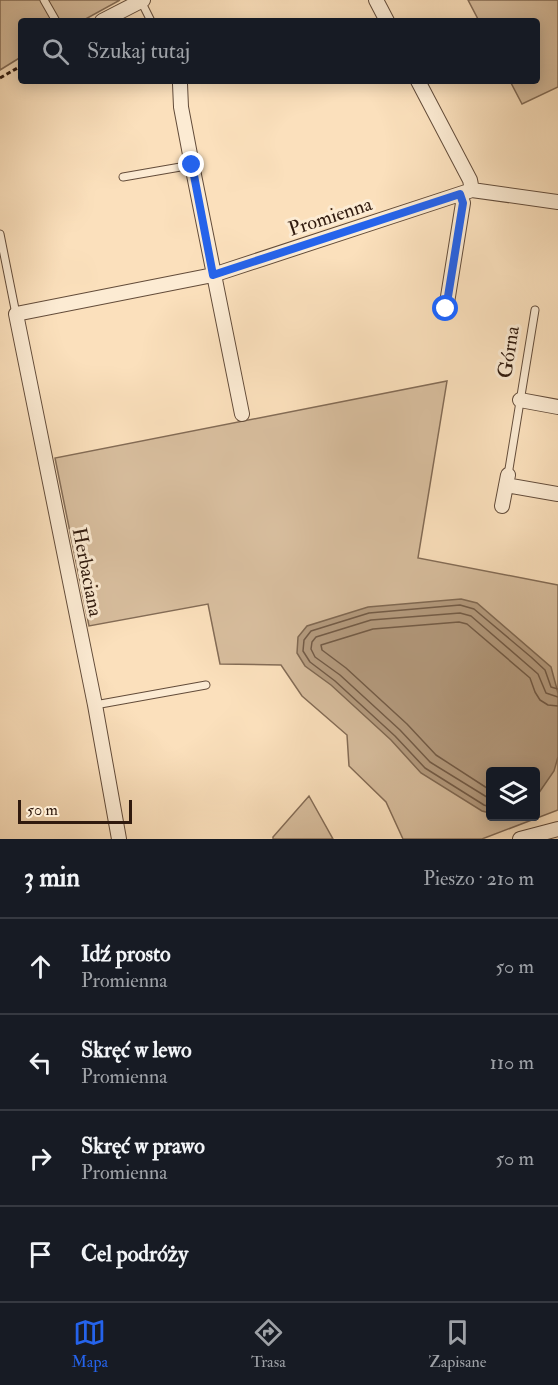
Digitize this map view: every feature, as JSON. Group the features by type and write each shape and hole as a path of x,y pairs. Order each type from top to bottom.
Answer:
{"street":[{"path":"108,18 142,0"},
{"path":"376,0 385,18"},
{"path":"180,84 181,107 242,414"},
{"path":"420,84 470,180 463,203 446,309"},
{"name":"Promienna","path":"16,314 213,275 466,192 558,202"},
{"name":"Herbaciana","path":"16,314 95,705 119,839"},
{"name":"Górna","path":"520,400 558,407"},
{"path":"502,506 507,480 558,494"},
{"path":"520,839 558,829"}],"lane":[{"path":"44,0 54,18"},
{"path":"142,0 150,18"},
{"path":"123,177 192,165"},
{"path":"0,234 16,314"},
{"name":"Górna","path":"507,480 535,310"},
{"path":"95,705 206,685"}],"path":[{"path":"0,78 18,68"}],"shaded area":[{"path":"0,0 120,0 87,18 18,18 18,59 0,70"},
{"path":"468,0 558,0 558,87 522,104 512,84 540,84 540,18 477,18"},
{"path":"447,381 418,558 558,585 558,810 540,817 540,767 486,767 486,821 529,821 482,839 403,839 386,802 349,766 347,735 302,696 281,665 220,664 208,604 89,626 55,458"},
{"path":"309,796 333,839 273,839 273,837"}],"water":[{"path":"461,599 477,603 551,667 558,693 558,757 554,771 540,791 540,767 486,767 486,812 482,811 421,773 391,740 331,685 305,666 297,653 298,637 307,626 368,607"}],"route":[{"path":"192,165 213,275 460,194 463,203 446,309"}]}
